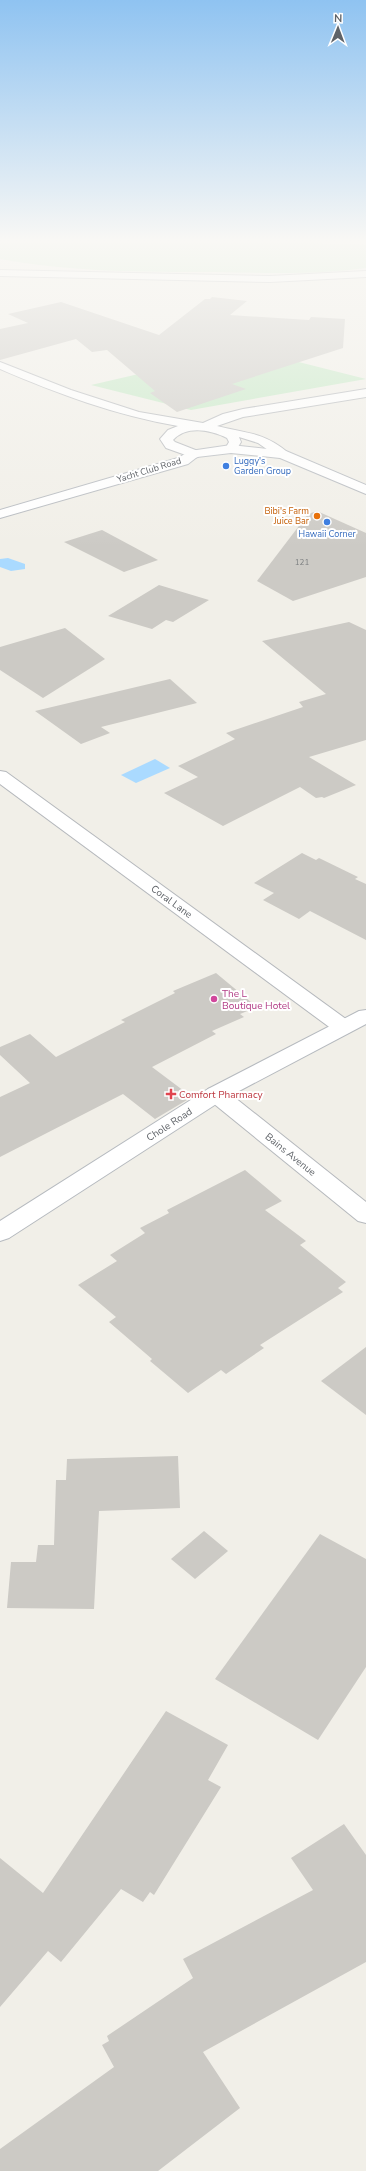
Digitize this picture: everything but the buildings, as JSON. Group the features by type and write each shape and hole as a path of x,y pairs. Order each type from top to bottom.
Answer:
{"street":[{"path":"0,366 67,393 137,415 248,435 274,447 282,454"},
{"path":"170,439 190,428 204,428 227,417 243,413 366,394"},
{"path":"137,415 194,454"},
{"path":"223,431 233,436 235,442 231,449"},
{"path":"166,466 176,454 170,439"},
{"name":"Yacht Club Road","path":"0,514 166,466 194,454 231,449 282,454 366,490"},
{"name":"Coral Lane","path":"0,776 343,1027"},
{"name":"Chole Road","path":"0,1232 216,1094 366,1016"},
{"name":"Bains Avenue","path":"216,1094 366,1215"}],"green space":[{"path":"247,349 366,379 191,410 91,385"}],"water":[{"path":"8,558 25,564 25,569 11,571 0,567 0,559"},
{"path":"155,759 170,768 136,783 121,775"}],"place":[{"name":"Luggy's Garden Group","path":"226,466"},
{"name":"Bibi's Farm Juice Bar","path":"317,516"},
{"name":"Hawaii Corner","path":"327,522"},
{"name":"The L Boutique Hotel","path":"214,999"},
{"name":"Comfort Pharmacy","path":"171,1094"}]}
